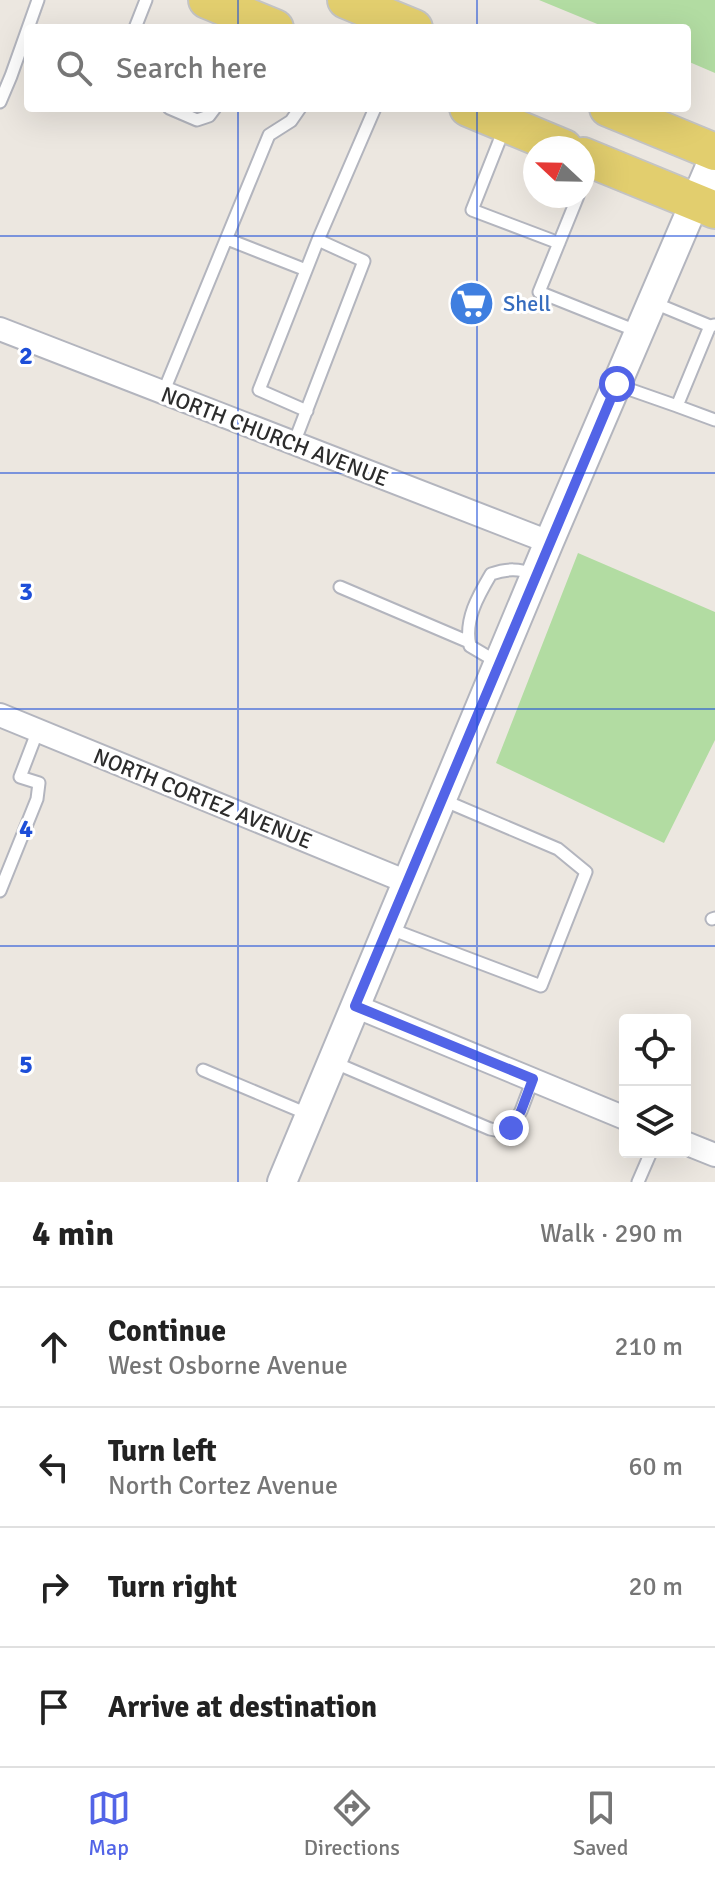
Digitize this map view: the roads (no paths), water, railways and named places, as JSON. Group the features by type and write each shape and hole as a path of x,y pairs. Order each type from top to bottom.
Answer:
{"main road":[{"path":"207,0 258,24"},
{"path":"349,11 399,24"},
{"path":"478,112 530,136"},
{"path":"617,112 715,154"},
{"path":"595,167 705,206"}],"street":[{"path":"282,1182 652,302 705,206 715,154"},
{"name":"NORTH CHURCH AVENUE","path":"0,329 549,542"},
{"name":"NORTH CORTEZ AVENUE","path":"0,715 407,882"},
{"path":"355,1006 619,1115"},
{"path":"691,1145 715,1155"}],"lane":[{"path":"29,24 38,0"},
{"path":"137,24 146,0"},
{"path":"0,102 24,39"},
{"path":"178,112 197,120 212,112"},
{"path":"163,393 269,135 291,121 297,112"},
{"path":"307,411 259,390 318,240 373,112"},
{"path":"506,124 472,210 559,243"},
{"path":"573,208 539,292 639,332"},
{"path":"227,239 306,270"},
{"path":"294,443 364,261 318,240"},
{"path":"652,302 713,325 677,406"},
{"path":"617,384 715,420"},
{"path":"499,663 470,646 467,633 473,609 491,574 515,568 536,574"},
{"path":"340,587 469,642"},
{"path":"0,891 37,799 39,783 20,777 38,730"},
{"path":"387,928 541,986 586,872 558,849 442,799"},
{"path":"332,1062 500,1131 511,1128 533,1079"},
{"path":"203,1070 310,1115"},
{"path":"638,1182 648,1158"}],"place":[{"name":"Shell","path":"472,303"}]}
